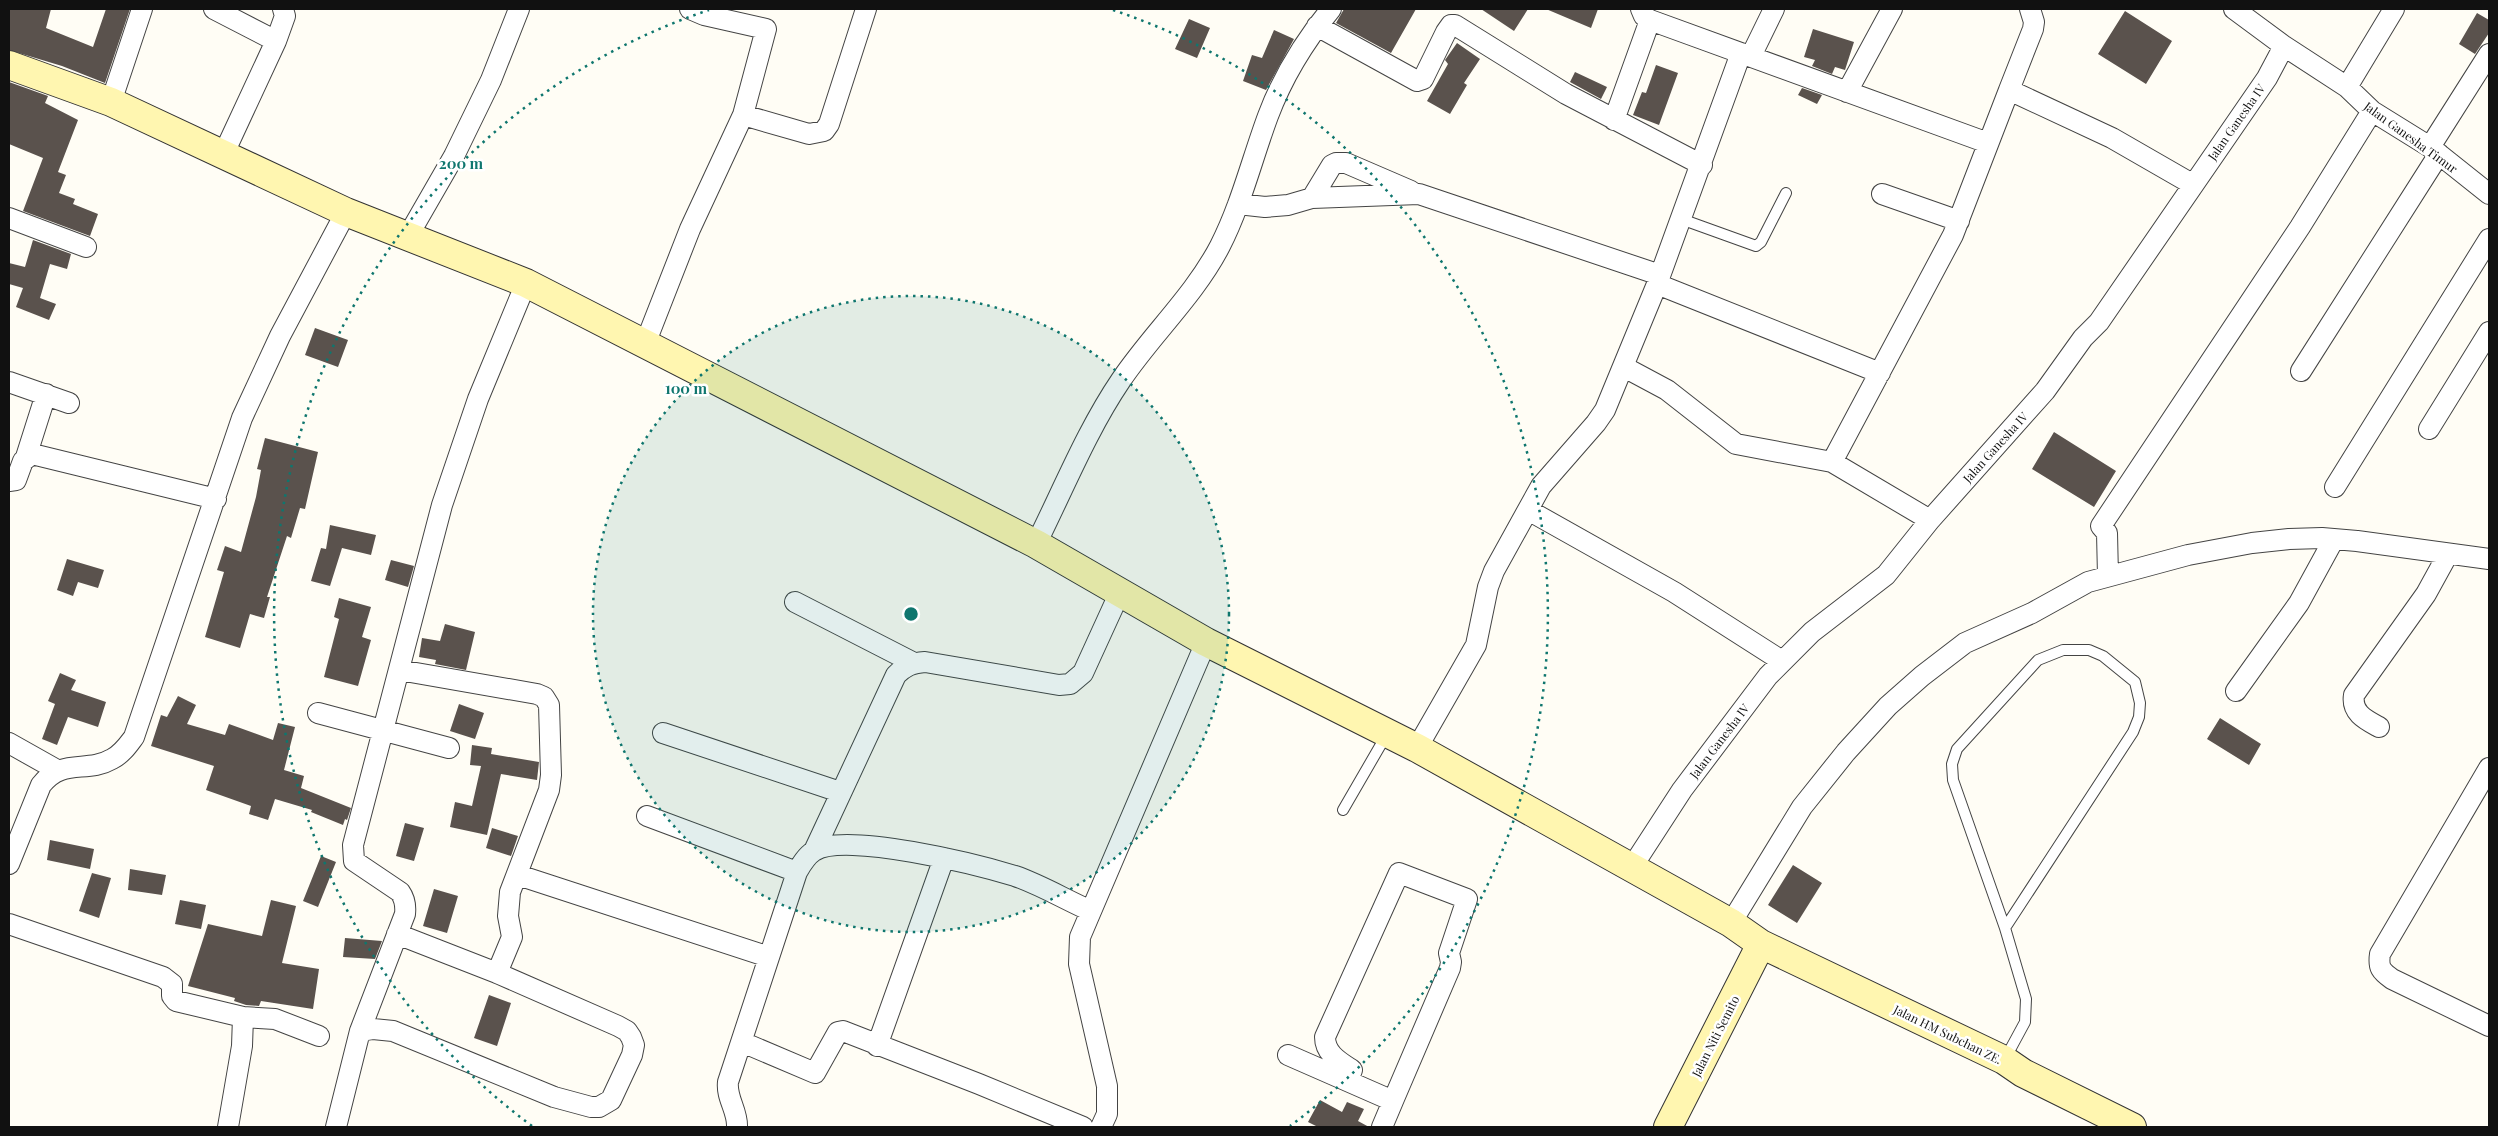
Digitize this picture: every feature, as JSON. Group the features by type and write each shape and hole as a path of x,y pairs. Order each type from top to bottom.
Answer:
{"street":[{"path":"111,102 142,9"},
{"path":"214,9 276,41"},
{"path":"224,153 276,41 286,12 283,9"},
{"path":"408,236 454,156 491,80 519,9"},
{"path":"645,344 690,229 743,115 766,30 704,15 690,9"},
{"path":"743,115 809,134 824,131 829,124 866,9"},
{"path":"1036,544 1103,410 1126,374 1203,274 1219,248 1238,204 1278,92 1292,62 1331,9"},
{"path":"1417,748 1476,645 1488,587 1494,571 1541,486 1596,423 1624,367 1746,55 1774,9"},
{"path":"1847,92 1892,9"},
{"path":"1832,462 1959,221 2032,29 2034,22 2030,9"},
{"path":"2234,9 2284,46"},
{"path":"2347,87 2394,9"},
{"path":"1614,120 1645,15 1746,55 1988,143"},
{"path":"1317,26 1417,81 1423,79 1446,32 1451,25 1455,25 1566,94 1702,164"},
{"name":"Jalan Ganesha Timur","path":"2284,46 2347,87 2372,111 2434,151 2489,194"},
{"name":"Jalan Ganesha IV","path":"1632,867 1682,790 1763,682 1812,632 1886,575 1930,520 2045,391 2083,338 2099,322 2192,184 2267,78 2284,46"},
{"path":"2301,371 2434,151 2489,54"},
{"name":"Jalan HM Subchan ZE.","path":"9,65 111,102 224,153 346,212 526,283 1036,544 1206,642 1417,748 1731,923 1761,944 2004,1060 2023,1073 2132,1127"},
{"path":"2009,90 2112,138 2192,184"},
{"path":"2108,576 2107,533 2101,526 2300,227 2372,111"},
{"path":"1312,198 1332,165 1346,163 1419,194 1658,280 1880,373"},
{"path":"1238,204 1265,208 1312,198 1419,194"},
{"path":"1882,194 1959,221"},
{"path":"9,864 14,836 41,785 49,775 57,770 98,764 111,760 127,747 134,737 242,418 260,376 346,212"},
{"path":"9,218 86,246"},
{"path":"2335,488 2489,239"},
{"path":"336,1127 360,1032 405,914 404,898 395,888 359,866 354,861 352,854 382,730 442,504 459,449 526,283"},
{"path":"2429,429 2489,332"},
{"path":"1624,367 1667,390 1736,444 1832,462 1930,520"},
{"path":"9,382 70,402"},
{"path":"9,481 16,480 26,457 46,394"},
{"path":"26,457 37,455 216,499"},
{"path":"1528,510 1674,592 1782,662"},
{"path":"1731,923 1802,807 1846,752 1888,706 1966,642 2032,613 2088,582 2188,555 2252,543 2289,539 2334,539 2402,546 2489,559"},
{"path":"2236,691 2299,603 2334,539"},
{"path":"2379,727 2359,714 2354,704 2354,695 2426,594 2448,554"},
{"path":"738,1127 727,1089 797,872 814,851 896,675 904,667 914,662 925,662 1059,684 1070,684 1083,674 1120,592"},
{"path":"795,602 914,662"},
{"path":"1101,1127 1107,1114 1107,1086 1082,980 1078,952 1080,937 1206,642"},
{"path":"399,670 537,694 544,697 549,705 551,775 549,790 508,900 508,916 512,937 497,973"},
{"path":"318,713 450,748"},
{"path":"663,733 840,792"},
{"path":"9,743 57,770"},
{"path":"2489,768 2380,954 2379,962 2382,972 2392,979 2489,1026"},
{"path":"647,816 797,872"},
{"path":"814,851 829,845 846,844 944,858 1016,876 1091,911"},
{"path":"877,1046 944,858"},
{"path":"1348,1080 1352,1070 1337,1060 1327,1050 1325,1037 1399,873 1467,900 1449,953 1452,962 1450,968 1382,1127"},
{"path":"518,875 769,957"},
{"path":"9,924 163,977 172,984 172,996 176,1001 243,1017 275,1019 320,1036"},
{"path":"360,1032 373,1029 393,1031 554,1097 592,1107 606,1105 610,1100 632,1054 634,1045 627,1031 497,973 397,934"},
{"name":"Jalan Niti Semito","path":"1668,1127 1761,944"},
{"path":"228,1127 242,1046 243,1017"},
{"path":"742,1042 815,1073 838,1032 843,1031 1082,1127"},
{"path":"1288,1055 1393,1101"}],"lane":[{"path":"1681,219 1756,246 1761,242 1786,193"},
{"path":"2004,1060 2025,1022 2026,999 2005,928 1953,780 1951,772 1954,756 1957,748 2038,660 2063,650 2089,650 2103,656 2135,682 2140,703 2139,717 2133,732 2005,928"},
{"path":"1343,810 1388,733"}],"building":[{"path":"9,9 51,9 46,28 93,47 106,9 130,9 105,83 62,66 9,50"},
{"path":"1344,9 1416,9 1391,53 1336,23"},
{"path":"1481,9 1528,9 1514,31"},
{"path":"1546,9 1598,9 1591,28"},
{"path":"2125,11 2172,41 2146,84 2098,54"},
{"path":"2477,13 2489,20 2489,33 2475,54 2459,44"},
{"path":"1189,19 1210,28 1197,58 1175,49"},
{"path":"1813,29 1854,42 1845,70 1835,67 1832,74 1812,66 1815,60 1804,57"},
{"path":"1274,30 1294,39 1266,90 1243,81 1252,55 1262,58"},
{"path":"1457,43 1480,59 1464,83 1467,85 1450,114 1427,101 1448,64 1445,60"},
{"path":"1656,65 1678,73 1659,125 1633,115 1642,92 1646,93"},
{"path":"1575,72 1607,87 1601,99 1570,82"},
{"path":"9,82 48,96 45,103 78,120 58,172 66,175 59,193 75,199 73,204 98,214 90,236 23,211 43,158 9,144"},
{"path":"1802,88 1822,95 1817,104 1798,95"},
{"path":"33,240 71,254 67,269 50,264 40,298 56,304 49,320 16,307 23,288 9,284 9,263 25,267"},
{"path":"315,328 348,340 338,367 305,355"},
{"path":"2054,432 2116,471 2094,507 2032,469"},
{"path":"265,438 318,452 305,509 300,508 291,538 287,536 267,597 270,597 264,618 250,614 240,648 205,637 224,572 217,570 225,546 241,552 256,497 261,470 257,469"},
{"path":"330,525 376,535 371,555 342,548 330,586 311,581 321,548 326,549"},
{"path":"67,559 104,570 98,588 78,582 73,596 57,590"},
{"path":"391,560 414,566 408,587 385,580"},
{"path":"339,598 371,607 362,637 371,640 358,686 324,677 339,619 334,617"},
{"path":"445,624 475,632 466,670 435,664 436,660 419,657 422,638 440,641"},
{"path":"60,673 76,680 71,690 106,702 98,727 68,717 57,745 42,739 55,704 48,701"},
{"path":"178,696 196,705 187,724 225,735 229,724 273,740 278,723 295,727 284,770 304,776 301,788 351,808 347,820 345,819 343,825 311,812 312,810 275,799 268,820 249,814 251,806 206,790 214,766 151,746 161,715 167,717"},
{"path":"459,704 484,713 475,739 450,731"},
{"path":"2220,718 2261,744 2249,765 2207,739"},
{"path":"472,745 492,748 491,754 539,762 537,780 501,774 487,835 450,827 455,802 472,806 481,766 470,765"},
{"path":"405,823 424,828 414,861 396,856"},
{"path":"492,828 518,836 511,856 486,848"},
{"path":"50,840 94,849 90,869 47,860"},
{"path":"321,856 336,862 318,907 303,901"},
{"path":"1793,865 1822,883 1797,923 1768,905"},
{"path":"130,869 166,875 162,895 128,890"},
{"path":"92,873 111,878 99,918 79,911"},
{"path":"434,889 458,896 447,933 423,926"},
{"path":"180,900 206,905 201,929 175,924"},
{"path":"271,900 296,906 282,963 319,969 313,1009 261,1001 259,1006 246,1005 234,1001 235,998 188,986 208,924 262,936"},
{"path":"345,938 382,941 375,959 343,957"},
{"path":"489,995 511,1003 497,1046 474,1038"},
{"path":"1320,1100 1342,1112 1347,1102 1364,1109 1358,1121 1369,1127 1318,1127 1308,1122"}]}
